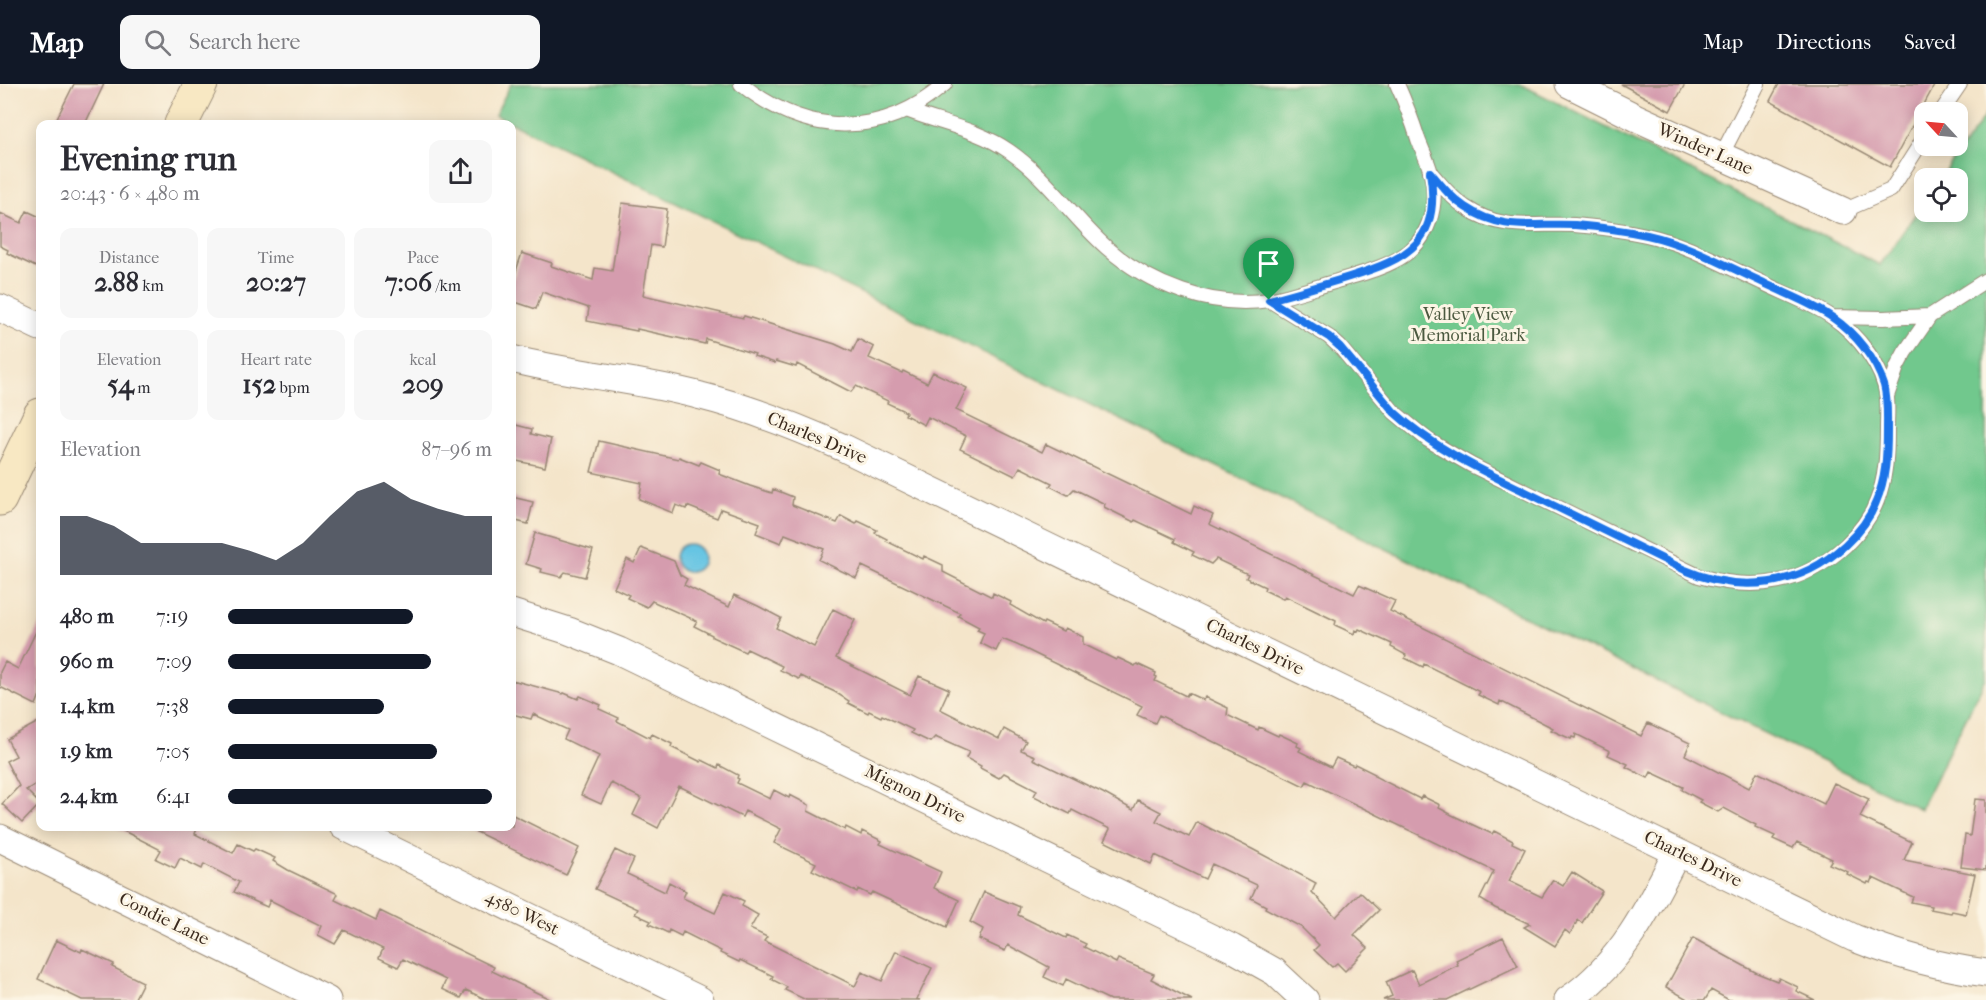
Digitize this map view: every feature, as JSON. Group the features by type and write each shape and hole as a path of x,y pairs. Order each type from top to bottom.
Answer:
{"main road":[{"path":"184,120 201,84"},
{"path":"0,499 36,423"}],"street":[{"name":"Winder Lane","path":"1585,88 1721,156 1843,211"},
{"path":"0,308 36,325"},
{"name":"Charles Drive","path":"516,359 566,371 701,396 768,416 806,431 1824,924 1884,950 1950,968 1986,973"},
{"name":"Mignon Drive","path":"516,614 569,631 619,651 1245,954 1275,972 1305,1000"},
{"name":"4580 West","path":"353,831 700,1000"},
{"name":"Condie Lane","path":"0,838 327,1000"},
{"path":"1568,1000 1596,978 1627,942 1642,920 1677,852"}],"lane":[{"path":"741,84 780,110 815,122 833,124 873,122 909,111 945,84"},
{"path":"909,111 963,128 1010,152 1031,169 1105,246 1134,268 1180,290 1212,298 1244,302 1269,300 1376,269 1414,248 1432,215 1433,188 1430,172 1397,84"},
{"path":"1721,156 1758,84"},
{"path":"1948,102 1960,84"},
{"path":"1843,211 1891,190 1914,154"},
{"path":"1269,300 1329,337 1349,357 1394,412 1422,435 1448,452 1699,576 1731,583 1767,584 1785,581 1802,575 1836,554 1855,536 1876,503 1883,481 1887,450 1887,398 1881,378 1868,354 1857,340 1832,317 1688,248 1649,235 1600,227 1520,226 1492,221 1478,215 1453,198 1430,172"},
{"path":"1887,398 1897,367 1930,316 1986,280"},
{"path":"1832,317 1930,316"}],"green space":[{"name":"Valley View Memorial Park","path":"511,84 1520,84 1880,265 1914,216 1914,222 1968,222 1968,168 1948,168 1956,156 1968,156 1968,140 1986,114 1986,678 1920,809 516,125 516,120 505,120 495,115"}],"water":[{"path":"689,544 699,548 703,558 699,568 689,572 679,568 675,558 679,548"}],"building":[{"path":"74,84 104,84 87,120 56,120"},
{"path":"1621,84 1685,84 1670,111"},
{"path":"1779,84 1935,84 1925,102 1914,102 1914,123 1890,167 1770,101"},
{"path":"622,203 667,209 662,247 651,245 643,295 743,318 744,316 835,344 852,352 858,339 874,347 869,358 902,373 903,371 927,383 933,372 967,388 956,410 1042,452 1046,444 1191,514 1194,506 1213,515 1209,524 1354,594 1359,585 1395,601 1390,611 1641,736 1648,723 1690,743 1685,755 1749,788 1757,772 1824,804 1834,783 1869,799 1860,817 1912,842 1904,860 1975,874 1966,914 1930,909 1931,906 1911,902 1913,897 1873,878 1871,883 1867,884 1829,864 1832,859 1797,842 1793,848 1773,839 1775,836 1755,827 1756,825 1724,808 1718,812 1682,790 1683,787 1651,772 1648,778 1626,767 1628,764 1608,755 1610,751 1576,734 1575,738 1571,739 1500,701 1499,705 1478,695 1480,692 1424,664 1423,667 1405,658 1406,655 1391,647 1392,644 1359,629 1355,630 1354,634 1335,625 1336,621 1285,596 1283,599 1264,590 1265,587 1246,578 1248,574 1216,559 1211,564 1192,555 1194,552 1174,542 1175,539 1135,520 1134,522 1074,489 1068,495 1050,486 1052,483 1020,467 1015,476 960,449 966,436 928,417 924,425 905,415 906,412 887,403 888,401 856,386 851,392 797,364 796,367 776,361 775,363 754,356 755,354 706,339 705,344 587,321 589,308 542,292 536,309 516,302 516,271 522,253 552,263 551,266 593,280 595,268 612,271"},
{"path":"27,211 36,215 36,267 7,253 8,250 0,246 0,213 21,223"},
{"path":"516,425 532,429 531,434 551,439 545,467 516,461"},
{"path":"599,441 678,459 679,457 699,465 701,462 720,470 719,474 750,486 772,493 773,489 793,497 792,505 837,523 841,516 856,524 858,521 877,530 875,533 887,539 886,541 923,559 924,556 943,565 943,572 992,597 993,593 1011,602 1010,605 1043,624 1044,622 1063,631 1065,628 1083,637 1083,644 1116,660 1118,658 1135,666 1137,664 1156,673 1155,681 1186,696 1188,693 1203,700 1205,697 1228,708 1227,715 1258,730 1259,727 1298,743 1297,746 1301,748 1299,751 1331,767 1336,758 1354,766 1355,764 1420,799 1422,796 1440,805 1439,808 1452,815 1513,841 1512,843 1525,849 1509,881 1542,897 1553,880 1563,886 1572,872 1602,891 1582,923 1578,920 1570,934 1565,930 1555,946 1524,927 1530,924 1480,899 1494,871 1307,781 1304,786 1159,715 1155,723 1137,715 1142,706 1017,645 1002,639 996,651 980,643 984,633 977,630 979,627 958,616 960,613 862,566 856,578 819,560 824,549 785,534 781,543 756,533 760,523 721,509 717,518 687,506 686,509 676,505 673,513 639,499 642,483 591,472"},
{"path":"516,498 533,502 528,524 516,521"},
{"path":"535,533 593,550 585,577 565,572 561,577 541,572 542,569 526,564"},
{"path":"641,548 674,561 680,575 687,579 684,585 729,607 734,595 758,606 781,618 776,628 814,647 833,609 855,620 836,658 910,695 919,676 949,689 940,709 999,739 1004,729 1026,741 1021,750 1035,756 1033,759 1133,810 1138,800 1161,812 1156,821 1189,837 1197,822 1252,849 1316,883 1312,892 1336,917 1360,892 1379,910 1354,935 1368,948 1345,971 1337,963 1332,967 1314,950 1319,945 1301,927 1251,898 1257,885 1212,864 1205,879 1155,855 1151,864 1104,841 1110,829 1072,810 1070,814 1034,796 1037,790 1004,773 999,778 980,768 981,766 966,758 969,752 935,737 930,742 911,733 913,730 882,715 881,717 869,711 868,713 848,703 849,701 835,692 801,676 799,679 780,670 782,666 747,649 745,652 712,637 694,626 697,621 652,601 647,607 627,598 629,595 614,588 627,559 634,563"},
{"path":"36,631 36,705 0,687 0,672 5,662 18,669"},
{"path":"516,681 564,693 578,699 580,696 601,705 599,709 619,718 617,721 650,738 652,734 672,744 671,747 701,762 702,760 718,768 719,765 738,775 737,783 770,799 774,790 789,798 790,795 809,805 808,811 845,830 846,827 861,835 862,831 882,841 880,844 941,872 934,888 959,900 947,927 872,892 870,895 858,889 857,892 812,870 816,863 774,843 781,829 745,811 742,817 679,786 658,828 633,815 641,798 611,783 601,804 581,795 599,756 564,739 568,730 533,714 531,719 516,715"},
{"path":"36,723 36,784 26,790 36,800 36,808 22,823 2,804 19,786 6,761 16,756 7,739"},
{"path":"1975,799 1986,800 1986,870 1961,867 1965,835 1970,836"},
{"path":"516,816 579,848 566,875 474,831 516,831"},
{"path":"124,831 196,831 195,834 233,853 238,844 253,851 255,849 275,858 273,861 288,870 338,894 335,900 376,920 380,911 494,967 492,971 552,1000 487,1000 466,990 461,998 442,989 446,980 403,959 398,967 379,958 383,949 344,930 335,944 318,935 322,926 270,900 267,907 234,892 239,882 204,864 202,869 180,858 175,868 156,859 161,850"},
{"path":"615,850 634,859 627,874 665,892 669,882 686,891 683,898 715,913 725,892 744,901 742,906 758,915 750,929 767,937 764,941 855,986 862,972 882,981 896,951 932,968 917,999 920,1000 806,1000 785,990 787,987 771,979 773,976 720,953 721,951 683,932 681,936 669,930 668,933 649,924 651,921 635,914 638,909 595,889"},
{"path":"984,892 1020,907 1018,915 1066,938 1067,935 1086,944 1084,947 1116,963 1118,959 1154,974 1151,979 1192,1000 1110,1000 1066,979 1063,986 1044,977 1049,967 1008,945 1005,951 979,939 983,929 970,922"},
{"path":"1503,937 1518,966 1447,1000 1383,1000 1392,996 1386,982 1412,970 1419,984 1458,965 1456,960"},
{"path":"1693,938 1757,973 1777,981 1779,978 1798,987 1796,991 1815,1000 1729,1000 1711,990 1705,1000 1689,1000 1666,987"},
{"path":"56,940 114,964 112,967 143,982 134,1000 82,1000 38,979"}],"route":[{"path":"1430,172 1453,198 1478,215 1492,221 1534,227 1572,225 1600,227 1649,235 1688,248 1832,317 1857,340 1878,370 1887,398 1887,450 1883,481 1876,503 1855,536 1836,554 1802,575 1785,581 1748,585 1699,576 1471,465 1428,440 1394,412 1349,357 1329,337 1269,300 1390,264 1414,248 1432,215 1434,204 1430,172"}]}
